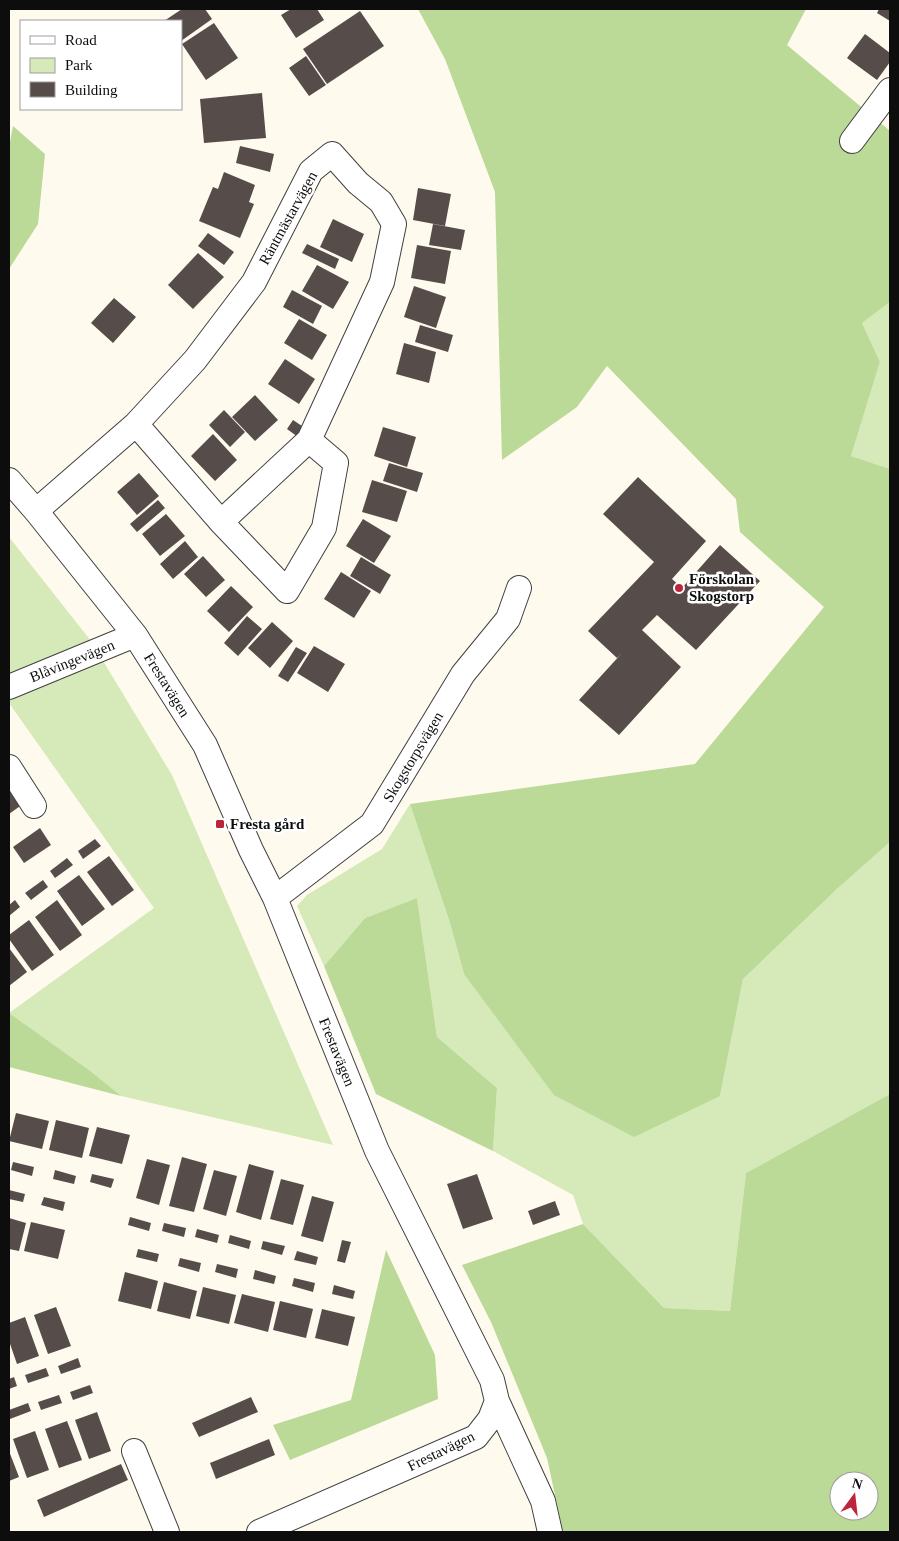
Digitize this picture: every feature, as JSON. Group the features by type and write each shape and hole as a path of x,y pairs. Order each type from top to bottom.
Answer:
{"street":[{"path":"852,141 890,90"},
{"name":"Räntmästarvägen","path":"36,511 136,424 195,360 254,282 311,171 332,154 358,183 381,202 394,224 382,282 309,440 221,522"},
{"path":"136,424 221,522 287,590 324,528 336,463 309,440"},
{"name":"Frestavägen","path":"9,480 135,635 205,745 251,850 275,898 377,1151 492,1380 498,1401 490,1420 476,1437 259,1532"},
{"name":"Skogstorpsvägen","path":"275,898 372,824 463,674 508,619 519,588"},
{"name":"Blåvingevägen","path":"9,687 135,635"},
{"path":"9,767 34,806"},
{"path":"498,1401 543,1501 550,1532"},
{"path":"134,1451 167,1532"}],"green space":[{"path":"418,9 806,9 787,45 890,131 890,302 862,323 880,362 851,456 890,469 890,842 838,888 743,979 720,1096 634,1137 554,1095 464,974 450,923 410,804 695,764 824,607 740,532 736,499 607,366 577,407 502,460 495,192 445,59"},
{"path":"13,126 45,154 38,224 9,269 9,147"},
{"path":"890,302 890,469 851,456 880,362 862,323"},
{"path":"9,537 91,641 172,775 333,1145 121,1096 9,1013 154,908 9,703"},
{"path":"410,804 450,923 464,974 720,1096 743,979 838,888 890,842 890,1094 746,1173 730,1311 664,1308 583,1224 573,1195 493,1151 497,1088 437,1037 417,898 365,918 324,966 297,906 307,895 382,849"},
{"path":"417,898 437,1037 497,1088 493,1151 376,1094 324,966 365,918"},
{"path":"9,1013 90,1071 121,1096 9,1067"},
{"path":"890,1094 890,1532 563,1532 547,1458 491,1322 462,1265 583,1224 664,1308 730,1311 746,1173"},
{"path":"386,1250 435,1355 438,1399 290,1460 273,1425 351,1400"}],"building":[{"path":"182,9 205,9 212,19 182,40 182,20 166,20"},
{"path":"291,9 317,9 324,20 296,38 281,15"},
{"path":"879,9 890,9 890,21 877,13"},
{"path":"360,11 384,46 327,84 303,49"},
{"path":"214,23 238,58 206,80 182,44"},
{"path":"865,34 890,53 890,62 877,80 847,58"},
{"path":"306,56 326,85 309,96 289,68"},
{"path":"262,93 266,138 204,143 200,99"},
{"path":"240,146 274,154 270,172 236,163"},
{"path":"224,172 255,185 249,202 254,204 240,238 199,221 213,187 218,189"},
{"path":"418,188 451,194 445,226 413,220"},
{"path":"333,219 364,234 352,262 320,247"},
{"path":"433,224 465,230 461,250 429,245"},
{"path":"208,233 234,252 224,265 198,246"},
{"path":"307,244 339,259 335,269 302,253"},
{"path":"417,245 451,251 445,284 411,278"},
{"path":"198,253 224,277 193,309 168,285"},
{"path":"317,265 349,282 333,309 302,291"},
{"path":"414,286 446,297 436,328 404,317"},
{"path":"292,290 322,306 313,324 283,307"},
{"path":"114,298 136,317 113,343 91,323"},
{"path":"299,319 327,335 312,360 284,343"},
{"path":"420,325 453,335 448,352 415,342"},
{"path":"404,343 436,352 429,383 396,374"},
{"path":"285,359 315,379 299,404 268,384"},
{"path":"255,395 278,420 255,441 232,417"},
{"path":"224,410 245,432 230,447 209,425"},
{"path":"293,420 305,428 298,437 287,429"},
{"path":"383,427 416,437 407,467 374,456"},
{"path":"213,434 237,460 215,481 191,456"},
{"path":"389,463 423,473 417,492 383,481"},
{"path":"139,473 159,496 137,515 117,492"},
{"path":"638,477 706,541 672,579 682,588 720,545 760,581 696,650 657,615 642,630 681,667 619,735 579,700 622,653 617,658 588,631 654,562 603,514"},
{"path":"372,480 407,491 397,522 362,512"},
{"path":"158,500 165,508 137,532 130,524"},
{"path":"166,514 185,536 160,556 142,534"},
{"path":"363,519 391,536 374,563 346,546"},
{"path":"185,541 198,557 173,579 160,564"},
{"path":"203,556 225,580 206,597 184,574"},
{"path":"361,557 391,575 380,594 350,576"},
{"path":"341,572 371,591 354,618 324,599"},
{"path":"231,586 253,607 229,632 207,611"},
{"path":"247,616 262,629 238,656 224,643"},
{"path":"272,622 293,641 270,668 248,648"},
{"path":"314,646 345,664 328,692 297,673"},
{"path":"296,647 307,653 288,682 278,676"},
{"path":"9,784 23,804 9,814"},
{"path":"40,828 51,845 24,863 13,847"},
{"path":"95,839 101,846 83,859 78,851"},
{"path":"109,856 134,890 112,906 87,872"},
{"path":"67,858 73,865 55,878 50,871"},
{"path":"79,875 105,909 82,926 57,891"},
{"path":"43,880 48,887 31,900 25,893"},
{"path":"15,900 20,907 9,916 9,905"},
{"path":"57,900 82,935 60,951 35,917"},
{"path":"29,920 54,955 32,971 9,939 9,935"},
{"path":"9,948 27,972 9,986"},
{"path":"16,1113 49,1121 42,1149 9,1141"},
{"path":"56,1120 89,1128 82,1158 49,1150"},
{"path":"97,1127 130,1135 122,1164 89,1156"},
{"path":"182,1157 207,1164 194,1212 169,1206"},
{"path":"147,1159 170,1165 159,1205 136,1198"},
{"path":"13,1162 34,1167 32,1176 11,1170"},
{"path":"249,1164 274,1171 261,1220 236,1212"},
{"path":"55,1170 76,1176 74,1184 53,1179"},
{"path":"214,1170 237,1176 226,1216 203,1209"},
{"path":"92,1174 114,1179 111,1188 90,1182"},
{"path":"477,1174 493,1219 463,1229 447,1184"},
{"path":"281,1179 304,1185 293,1225 270,1219"},
{"path":"9,1190 25,1194 23,1202 9,1199"},
{"path":"312,1196 334,1202 323,1242 301,1236"},
{"path":"44,1197 65,1202 63,1211 41,1205"},
{"path":"555,1201 560,1215 533,1225 528,1211"},
{"path":"130,1217 151,1223 149,1231 128,1225"},
{"path":"9,1218 26,1223 19,1251 9,1249"},
{"path":"31,1222 65,1230 58,1259 24,1251"},
{"path":"164,1223 186,1228 184,1237 162,1231"},
{"path":"197,1229 219,1235 217,1243 195,1237"},
{"path":"230,1235 251,1241 249,1249 228,1243"},
{"path":"342,1240 351,1242 345,1263 337,1261"},
{"path":"263,1241 285,1246 282,1255 261,1249"},
{"path":"138,1249 159,1254 157,1262 136,1257"},
{"path":"297,1251 318,1257 316,1265 294,1260"},
{"path":"180,1258 201,1263 199,1272 178,1266"},
{"path":"217,1264 238,1269 236,1278 215,1272"},
{"path":"255,1270 276,1276 274,1284 253,1279"},
{"path":"125,1272 158,1281 151,1309 118,1301"},
{"path":"294,1278 315,1283 313,1292 292,1286"},
{"path":"164,1282 197,1291 190,1319 157,1311"},
{"path":"334,1285 355,1291 353,1299 332,1294"},
{"path":"203,1287 236,1295 229,1324 196,1316"},
{"path":"242,1294 275,1302 268,1332 234,1323"},
{"path":"280,1301 313,1309 306,1338 273,1330"},
{"path":"56,1307 71,1346 48,1354 34,1315"},
{"path":"322,1309 355,1317 348,1346 315,1338"},
{"path":"25,1317 39,1356 17,1364 9,1341 9,1323"},
{"path":"78,1358 81,1367 61,1374 58,1366"},
{"path":"46,1368 49,1376 28,1383 25,1375"},
{"path":"14,1377 17,1386 9,1389 9,1379"},
{"path":"90,1385 93,1393 73,1400 70,1392"},
{"path":"59,1395 62,1403 41,1410 38,1402"},
{"path":"251,1397 258,1412 199,1437 192,1423"},
{"path":"28,1403 31,1411 10,1419 9,1410"},
{"path":"97,1412 111,1451 89,1459 75,1420"},
{"path":"67,1421 82,1460 59,1468 45,1429"},
{"path":"35,1431 49,1470 27,1478 13,1439"},
{"path":"269,1439 275,1455 216,1479 210,1463"},
{"path":"9,1451 19,1477 9,1481"},
{"path":"121,1464 128,1480 44,1517 37,1500"}],"place":[{"name":"Förskolan Skogstorp","path":"679,588"},
{"name":"Fresta gård","path":"220,824"}]}
